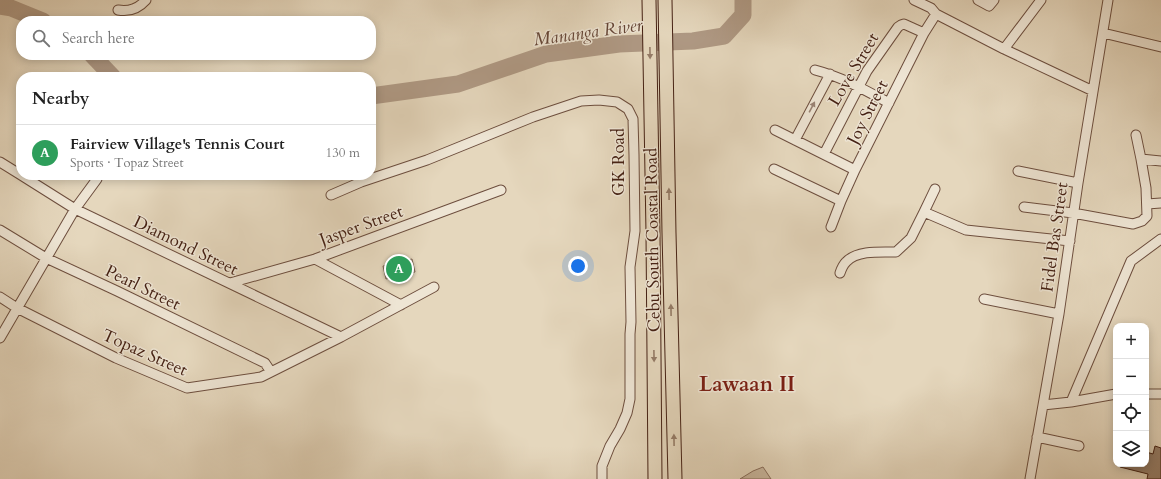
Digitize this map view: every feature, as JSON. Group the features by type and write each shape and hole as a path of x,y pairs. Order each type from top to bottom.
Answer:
{"highway":[{"name":"Cebu South Coastal Road","path":"649,0 655,479"},
{"name":"Cebu South Coastal Road","path":"665,0 675,479"}],"street":[{"path":"118,10 126,12 136,9 146,0"},
{"path":"914,0 934,7 1004,49 1093,90"},
{"path":"978,0 990,6 994,0"},
{"path":"1004,49 1041,0"},
{"name":"Fidel Bas Street","path":"1030,479 1059,314 1073,213 1108,0"},
{"name":"Joy Street","path":"831,227 841,200 855,170 924,33 934,7"},
{"name":"Love Street","path":"824,154 870,66 901,25 907,25 924,33"},
{"path":"1103,33 1161,47"},
{"path":"815,70 830,74 889,103"},
{"path":"795,140 830,74"},
{"name":"GK Road","path":"376,177 427,160 533,117 581,101 599,100 617,102 628,109 634,119 635,230 630,267 632,322 630,334 630,399 627,413 610,446 602,466 602,479"},
{"path":"775,130 855,170"},
{"path":"1024,207 1073,213 1133,224 1142,221 1147,216 1147,204 1136,135"},
{"path":"1141,159 1161,161"},
{"name":"Diamond Street","path":"0,162 16,172"},
{"path":"774,169 841,200"},
{"path":"1018,171 1078,183"},
{"name":"Diamond Street","path":"29,180 75,209 341,337"},
{"path":"0,338 75,209 96,180"},
{"name":"GK Road","path":"330,195 367,180"},
{"path":"840,273 845,262 851,258 866,253 896,252 911,238 935,189"},
{"name":"Jasper Street","path":"230,283 315,259 501,190"},
{"path":"1147,204 1161,203"},
{"path":"924,212 966,230 1070,241"},
{"name":"Pearl Street","path":"0,230 46,258 265,363 271,372"},
{"path":"1071,402 1131,261 1161,239"},
{"path":"315,259 401,305"},
{"name":"Topaz Street","path":"0,297 17,308 116,358 187,388 261,377 341,337 434,287"},
{"path":"984,299 1059,314"},
{"path":"1149,394 1161,394"},
{"path":"1043,405 1113,395"},
{"path":"1037,437 1079,446"}],"shaded area":[{"path":"412,259 415,272 386,279 383,266"},
{"path":"763,467 771,479 740,479 753,471"}],"building":[{"path":"1155,446 1161,448 1161,479 1147,479 1148,474 1120,467 1149,467 1149,453 1153,454"}],"waterway":[{"name":"Mananga River","path":"376,95 458,84 546,54 619,44 693,41 724,36 743,15 743,0"},
{"name":"Mananga River","path":"0,6 11,8 31,16"},
{"name":"Mananga River","path":"97,60 108,72"}],"place":[{"name":"Fairview Village's Tennis Court","path":"399,269"}],"district":[{"name":"Lawaan II","path":"747,384"}]}
